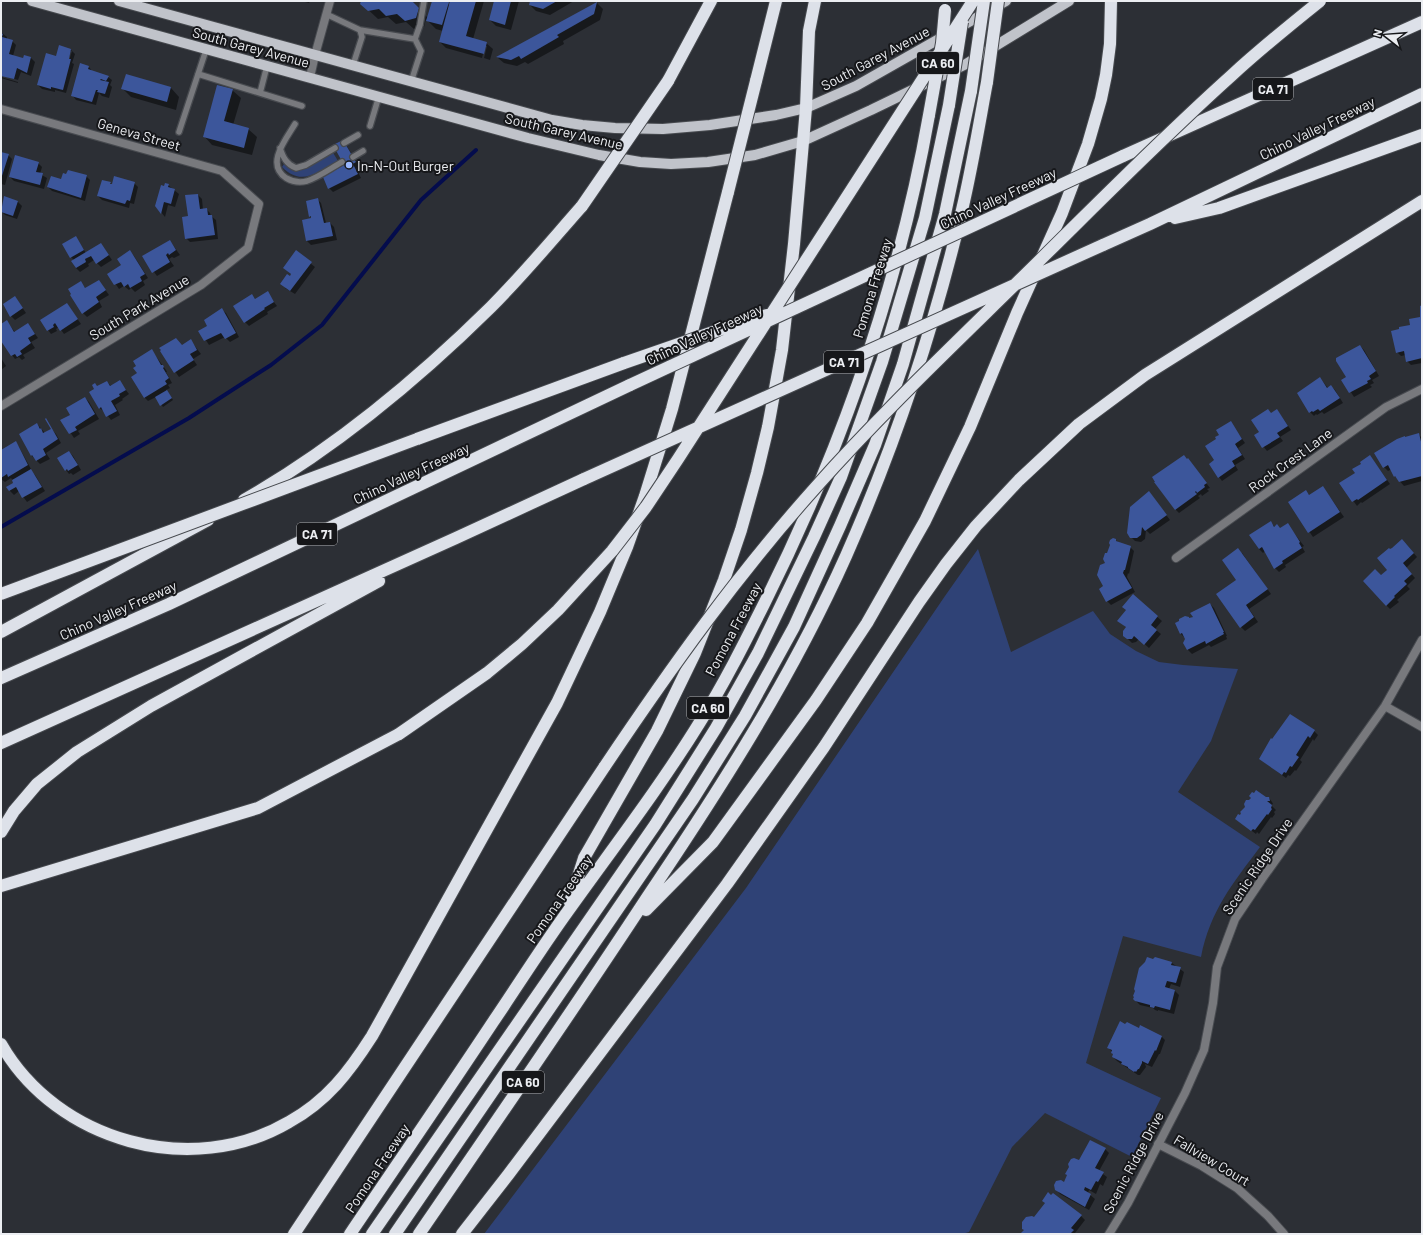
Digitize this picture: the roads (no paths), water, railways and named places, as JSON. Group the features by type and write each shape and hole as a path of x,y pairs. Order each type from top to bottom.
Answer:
{"highway":[{"path":"1,632 253,495 300,466 391,399 492,306 538,257 582,206 668,81 711,1"},
{"path":"1,1044 16,1066 37,1090 50,1101 77,1119 99,1131 137,1144 175,1149 215,1147 248,1140 269,1132 289,1122 314,1106 348,1073 372,1036 553,710 582,653 627,547 645,496 672,409 776,1"},
{"path":"567,912 584,858 657,731 695,653 724,580 741,530 768,427 782,350 794,244 806,108 808,46 811,18 815,1"},
{"path":"372,1234 655,825 716,728 758,653 814,537 841,477 882,362 925,218 949,105 965,1"},
{"path":"1,886 258,808 399,734 487,673 522,644 558,610 612,551 646,507 973,1"},
{"path":"395,1234 693,799 745,716 794,626 875,445 903,364 945,214 971,91 984,1"},
{"name":"CA 60","path":"419,1234 697,823 748,741 808,633 845,557 875,486 896,430 946,276 974,156 987,82 998,1"},
{"path":"626,930 713,842 722,830 840,665 875,610 925,521 970,428 1017,314 1062,213 1088,144 1101,99 1106,75 1110,44 1111,1"},
{"path":"294,1234 647,704 721,601 756,558 814,489 851,449 955,344 1236,70 1320,1"},
{"name":"Pomona Freeway","path":"350,1234 567,912 656,790 701,720 745,641 788,556 836,445 880,315 910,206 923,150 942,42 946,5"},
{"name":"Chino Valley Freeway","path":"1,678 169,604 630,385 1123,156 1422,22"},
{"name":"Chino Valley Freeway","path":"1,743 1150,224 1422,94"},
{"path":"1150,224 1219,208 1422,134"},
{"path":"462,1234 513,1169 727,884 824,747 919,602 976,526 1019,480 1079,424 1145,375 1422,201"},
{"path":"1,594 624,363 745,321 803,305"},
{"path":"1,832 14,811 37,784 55,768 100,737 151,706 456,538"},
{"path":"1,625 60,599"}],"main road":[{"name":"South Garey Avenue","path":"32,1 206,50 564,147 640,162 671,164 708,162 755,155 803,141 966,64 1069,1"},
{"name":"South Garey Avenue","path":"119,1 552,120 615,128 663,129 710,125 776,115 806,108 856,86 1006,1"}],"street":[{"path":"310,77 314,55 330,1"},
{"name":"Geneva Street","path":"1,109 222,171 259,204"},
{"name":"South Park Avenue","path":"1,406 201,285 248,248 259,204"},
{"name":"Rock Crest Lane","path":"1176,558 1386,407 1422,389"},
{"name":"Scenic Ridge Drive","path":"1109,1234 1128,1203 1185,1093 1204,1050 1213,1003 1217,967 1235,919 1385,706 1422,640"},
{"path":"1385,706 1422,726"},
{"name":"Fallview Court","path":"1158,1144 1202,1166 1237,1188 1268,1216 1284,1234"}],"lane":[{"path":"411,82 421,51 415,39 420,25 424,1"},
{"path":"326,14 360,30 415,39"},
{"path":"353,65 362,37 360,30"},
{"path":"179,132 206,50"},
{"path":"260,93 267,66"},
{"path":"198,74 302,106"},
{"path":"370,126 379,96"},
{"path":"295,124 280,148 277,156 277,165 286,178 299,182 312,179 342,162"},
{"path":"344,143 358,135"},
{"path":"280,148 286,162 296,168 306,165 335,148"},
{"path":"353,157 362,151"}],"waterway":[{"path":"1,527 189,418 271,365 322,325 421,200 476,150"}],"place":[{"name":"In-N-Out Burger","path":"349,165"}]}
